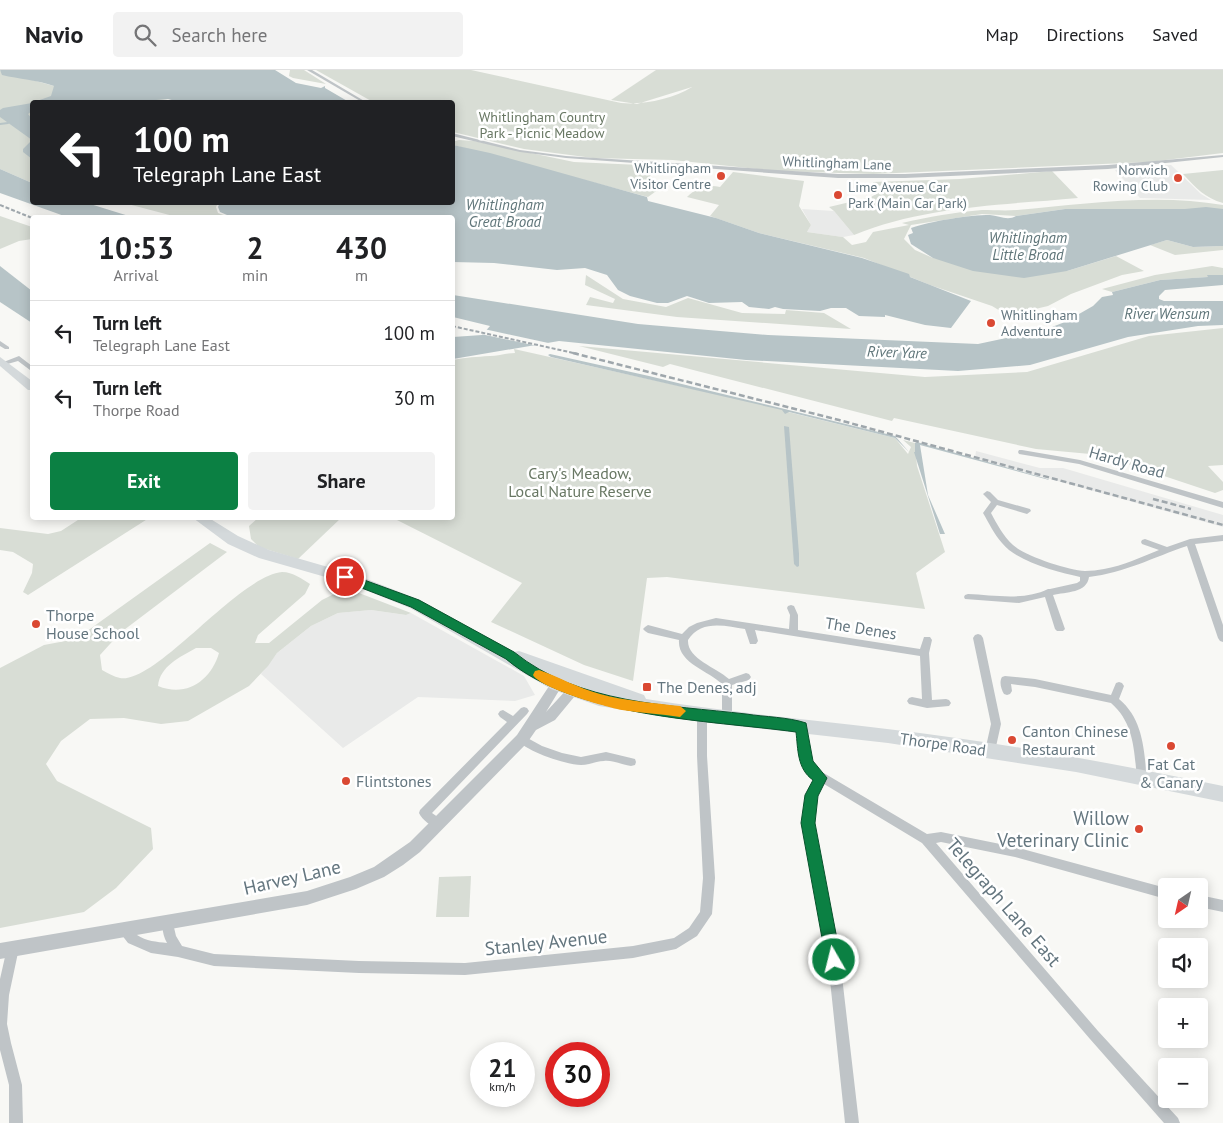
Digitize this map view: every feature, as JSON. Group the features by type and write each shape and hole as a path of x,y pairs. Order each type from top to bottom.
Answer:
{"main road":[{"path":"2,361 30,386"},
{"name":"Thorpe Road","path":"203,520 233,540 264,554 354,580 415,604 510,656 522,666 577,685 622,704 661,708 702,716 990,751 1106,769 1223,794"}],"street":[{"path":"309,70 361,100"},
{"name":"Whitlingham Lane","path":"455,135 520,151 566,157 838,176 904,176 1108,167 1223,156"},
{"path":"0,343 7,348 0,351"},
{"path":"2,361 19,358 30,367"},
{"name":"Hardy Road","path":"1022,452 1080,462 1223,505"},
{"path":"988,494 995,502 1027,510"},
{"path":"995,502 987,513 1006,545 1016,554 1034,561 1085,574 1124,566 1154,557 1190,542 1223,538"},
{"path":"1145,542 1167,550"},
{"path":"1190,542 1223,638"},
{"path":"968,597 1019,600 1080,586 1084,582 1085,574"},
{"path":"1048,592 1060,629"},
{"path":"791,608 794,615 793,632"},
{"name":"The Denes","path":"684,638 692,628 700,624 716,621 924,653"},
{"path":"749,626 753,641"},
{"path":"648,629 684,638 683,643 687,652 694,660 719,674 727,683 727,719"},
{"path":"978,638 996,724 990,751"},
{"path":"927,640 924,653 927,704"},
{"path":"727,683 746,677"},
{"name":"Harvey Lane","path":"6,950 168,924 307,898 351,884 379,872 398,860 438,824 522,739 534,725 540,710 561,679"},
{"path":"1007,691 1005,680 1035,683 1114,700 1125,708 1133,721 1142,778"},
{"name":"Harvey Lane","path":"534,725 551,716 577,685"},
{"path":"1114,700 1119,686"},
{"path":"912,701 927,704 946,703"},
{"path":"438,824 424,813 524,711"},
{"path":"503,714 514,721"},
{"name":"Stanley Avenue","path":"124,930 132,939 151,947 178,951 214,960 359,967 465,969 633,952 676,943 693,932 706,914 709,878 702,756 702,716"},
{"name":"Telegraph Lane East","path":"802,727 806,763 812,772 926,839 1094,1035 1173,1123"},
{"path":"522,739 539,749 562,757 581,761 606,756 631,762"},
{"path":"821,778 812,795 808,823 832,942 852,1123"},
{"path":"926,839 941,838 1015,852 1158,891"},
{"path":"1208,903 1223,906"},
{"path":"168,924 170,938 178,951"},
{"path":"6,950 1,1025 5,1049 14,1075 18,1103 16,1123"}],"shaded area":[{"path":"1171,165 1201,194 1211,200 1140,198 1115,170"},
{"path":"802,209 834,211 854,235 843,237 807,232 811,225"},
{"path":"976,451 1040,468 1063,468 1223,515 1223,527 975,458"},
{"path":"371,610 406,615 411,613 524,676 535,695 515,701 418,697 343,748 261,674 277,653 311,626 338,613"}],"green space":[{"path":"290,70 304,70 326,84 293,78 289,76"},
{"name":"Whitlingham Country Park - Picnic Meadow","path":"316,70 471,70 621,103 632,103 611,100 656,70 1223,70 1223,153 1149,162 873,174 775,171 673,160 593,158 524,149 455,132 455,100 369,100","holes":["692,87 667,98 641,103"]},
{"path":"0,71 54,86 168,100 30,100 30,182 0,169"},
{"path":"455,141 474,141 574,162 662,166 662,168 654,168 648,181 659,189 648,197 455,146"},
{"path":"1223,170 1223,203 1206,195 1183,174"},
{"path":"1052,171 1078,198 936,212 881,225 854,235 829,207 871,197 892,185 874,186 873,182 960,179"},
{"path":"733,172 804,181 799,206 811,225 807,232 843,237 852,245 866,242 873,232 909,225 902,223 982,210 1017,210 1146,200 1198,202 1223,205 1223,209 1065,209 1016,216 982,214 911,225 904,239 915,250 933,258 1067,271 1116,256 1144,271 1122,275 1071,294 1048,306 1031,310 1020,321 1009,322 1007,315 992,306 930,285 864,258 759,233 710,216 719,205 687,197 694,191 702,188 720,187"},
{"path":"132,205 217,205 218,213 224,215 169,215"},
{"path":"0,216 30,226 30,239 19,241 0,249"},
{"path":"1167,240 1193,247 1223,246 1223,250 1175,255 1150,245"},
{"path":"1212,266 1223,268 1223,275 1160,280 1112,292 1102,289 1155,275"},
{"path":"586,275 623,299 666,307 688,298 742,313 785,314 786,310 824,313 851,329 677,317 586,305 590,297 613,303 615,299 585,285"},
{"path":"1223,328 1223,465 1208,466 1223,482 1223,490 1215,493 1101,455 1036,449 894,418 892,421 670,364 663,367 579,346 925,377 1027,372 1149,336"},
{"name":"Cary's Meadow, Local Nature Reserve","path":"514,349 788,410 788,412 895,438 908,454 911,447 903,440 915,443 917,466 945,552 916,573 925,609 667,577 647,578 633,681 584,665 491,622 522,583 397,520 455,520 455,360 515,353"},
{"path":"78,520 146,520 28,595 23,592 32,573 33,564 13,552 0,550 0,528 48,534 61,531"},
{"path":"256,520 339,520 298,559 259,547 251,539 249,526"},
{"path":"210,543 227,552 120,633 100,655 102,670 120,678 135,675 154,665 243,591 264,578 282,572 294,574 310,584 305,594 258,635 255,643 269,643 322,600 346,588 411,613 406,615 371,610 338,613 311,626 277,653 268,666 249,686 188,721 161,724 124,718 90,719 61,741 46,764 57,781 151,828 153,849 116,888 84,912 0,928 0,668 44,645 76,639","holes":["196,648 211,648 219,653 215,663 204,678 196,684 179,690 158,686 163,673 177,659"]},
{"path":"471,876 469,917 436,917 439,877"}],"water":[{"path":"0,70 275,70 296,83 321,88 325,86 325,88 346,100 40,100 51,96 54,86 2,75"},
{"path":"30,103 30,112 28,114 30,116 30,139 0,117 0,110"},
{"path":"30,142 30,157 23,152 23,149"},
{"name":"Whitlingham Great Broad","path":"455,145 490,153 647,197 648,201 716,218 759,233 862,258 909,274 910,277 971,301 951,328 925,325 885,315 885,317 859,316 846,308 831,308 820,311 775,307 769,309 749,307 742,302 709,303 687,296 668,303 657,303 630,296 618,290 607,275 585,268 557,270 494,263 455,262 455,215 227,215 220,212 219,205 455,205"},
{"path":"0,169 30,182 30,204 0,193"},
{"path":"34,205 93,205 126,215 61,215"},
{"name":"Whitlingham Little Broad","path":"1206,207 1223,209 1223,246 1193,247 1167,240 1067,271 1024,278 973,271 933,258 911,244 908,235 913,233 911,228 919,225 972,216 990,215 1010,218 1065,209 1185,209"},
{"path":"0,266 30,289 30,322 0,302"},
{"path":"1207,275 1223,275 1223,285 1165,290 1159,296 1159,299 1164,301 1223,301 1223,325 1198,326 1128,337 1030,365 958,371 746,360 559,341 455,359 455,337 482,335 490,326 455,317 455,295 638,324 768,335 978,344 1044,330 1065,322 1093,306 1102,297 1113,295 1112,292 1160,280 1208,277"},
{"path":"548,355 895,436 909,452 895,438 789,412 785,414 782,410 551,357"},
{"path":"784,426 789,427 799,554 799,566 797,567 794,564"},
{"path":"915,443 1049,480 920,445 928,495 945,534 940,534 914,452"}],"pier":[{"path":"484,329 553,344 538,346 476,333"}],"waterway":[{"path":"0,124 8,123"}],"railway":[{"path":"0,205 30,217"},
{"path":"455,327 578,354"},
{"path":"573,353 839,420 1223,525"},
{"path":"1153,499 1191,509"}],"slow traffic":[{"path":"539,675 574,691 600,699 622,704 680,711"}],"place":[{"name":"Whitlingham Visitor Centre","path":"721,176"},
{"name":"Norwich Rowing Club","path":"1178,178"},
{"name":"Lime Avenue Car Park (Main Car Park)","path":"838,195"},
{"name":"Whitlingham Adventure","path":"991,323"},
{"name":"Thorpe House School","path":"36,624"},
{"name":"The Denes, adj","path":"647,687"},
{"name":"Canton Chinese Restaurant","path":"1012,740"},
{"name":"Fat Cat & Canary","path":"1171,746"},
{"name":"Flintstones","path":"346,781"},
{"name":"Willow Veterinary Clinic","path":"1139,829"}],"route":[{"path":"345,577 415,604 510,656 522,666 574,691 622,704 661,708 702,716 802,727 806,763 812,772 821,778 812,795 808,811 808,823 834,960"}],"water label":[{"name":"River Wensum","path":"1167,313"},
{"name":"River Yare","path":"897,352"}]}
